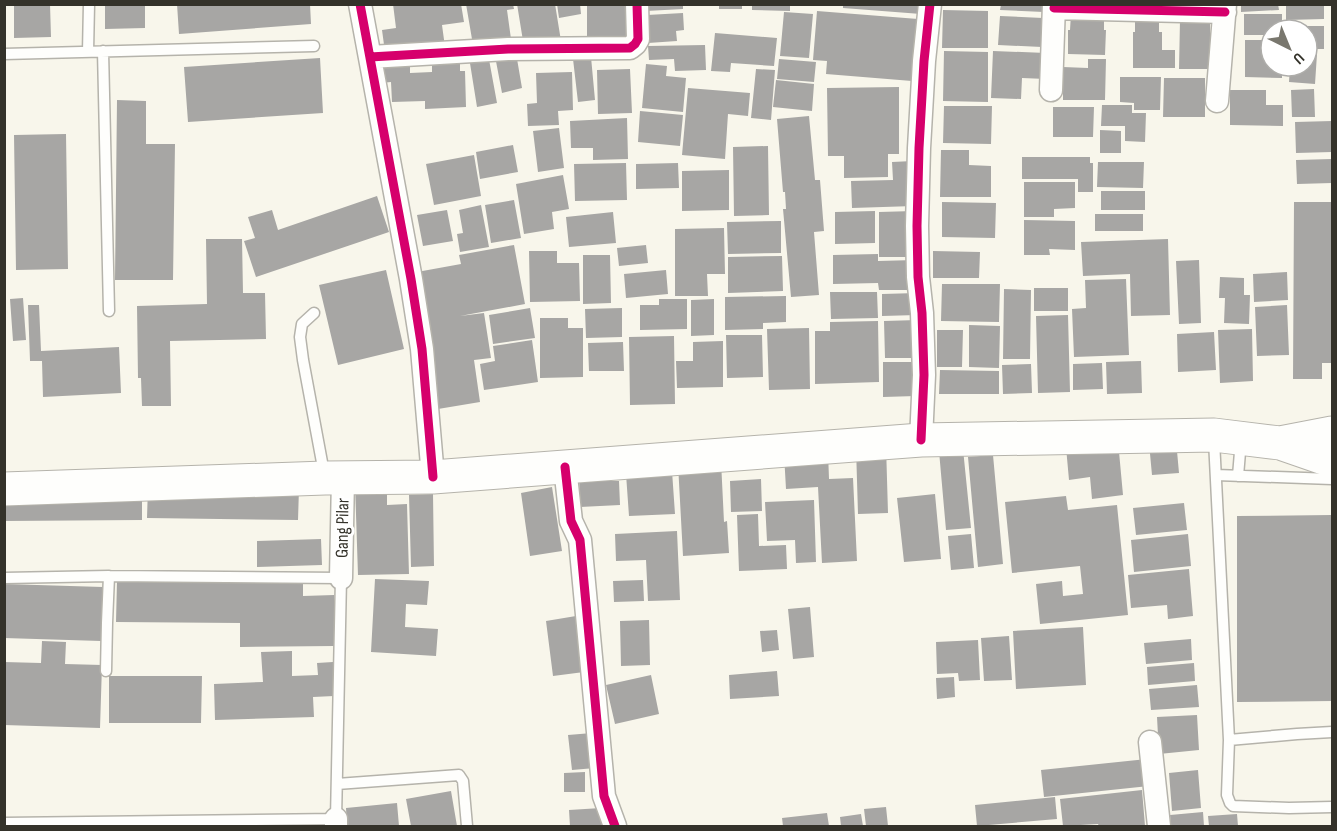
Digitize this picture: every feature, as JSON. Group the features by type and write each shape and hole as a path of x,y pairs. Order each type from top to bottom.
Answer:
{"main road":[{"path":"1280,443 1332,433"},
{"path":"4,489 433,477 921,440 1227,436 1280,443 1332,461"}],"street":[{"path":"360,4 422,349 433,477"},
{"path":"370,57 508,49 630,48 638,39 637,4"},
{"path":"921,440 924,375 917,226 919,148 930,4"},
{"path":"1051,90 1054,6 1225,8 1217,101"},
{"path":"566,467 571,521 580,540 604,796 615,826"},
{"name":"Gang Pilar","path":"334,478 341,578"},
{"path":"1150,742 1158,826"}],"lane":[{"path":"88,4 88,52"},
{"path":"4,54 314,45"},
{"path":"103,51 109,311"},
{"path":"314,313 302,324 300,337 303,360 334,478"},
{"path":"1227,436 1216,475 1229,740 1227,795 1230,803 1239,807 1332,807"},
{"path":"1227,436 1238,476"},
{"path":"1216,475 1332,479"},
{"path":"106,672 110,576"},
{"path":"4,578 110,576 341,578 336,823 4,823"},
{"path":"1229,740 1332,732"},
{"path":"337,784 459,775 463,781 467,826"}],"building":[{"path":"14,4 50,4 51,37 14,38"},
{"path":"105,4 145,4 145,28 105,29"},
{"path":"177,4 310,4 311,24 179,34"},
{"path":"393,4 461,4 464,22 442,25 445,47 385,52 382,30 396,28"},
{"path":"466,4 513,4 514,9 507,10 511,39 473,45"},
{"path":"517,4 555,4 561,41 524,47"},
{"path":"557,4 580,4 581,14 559,18"},
{"path":"587,4 626,4 627,40 587,40"},
{"path":"645,4 683,4 683,9 646,11"},
{"path":"719,4 742,4 742,9 719,9"},
{"path":"752,4 790,4 790,11 752,10"},
{"path":"843,4 922,4 921,14 843,8"},
{"path":"1241,4 1278,4 1279,10 1241,12"},
{"path":"1286,4 1324,4 1324,19 1286,18"},
{"path":"1001,5 1044,5 1044,12 1000,10"},
{"path":"943,10 988,11 988,48 942,48"},
{"path":"817,11 918,19 912,81 826,74 827,61 813,60"},
{"path":"784,12 813,14 809,58 780,56"},
{"path":"683,13 684,30 676,31 677,41 648,43 647,15"},
{"path":"1071,14 1104,15 1105,55 1068,54"},
{"path":"1244,14 1282,14 1282,18 1259,18 1259,35 1244,35"},
{"path":"1000,16 1043,18 1042,47 998,45"},
{"path":"1135,16 1159,16 1162,50 1175,50 1175,68 1133,68"},
{"path":"1180,20 1210,20 1210,69 1179,69"},
{"path":"1319,26 1324,26 1324,49 1319,49"},
{"path":"715,33 777,38 774,66 731,63 730,72 711,71"},
{"path":"1245,40 1259,40 1259,77 1245,77"},
{"path":"705,45 706,70 675,71 674,59 649,60 648,46"},
{"path":"944,51 988,52 988,102 943,101"},
{"path":"993,51 1046,53 1046,79 1022,78 1021,99 991,98"},
{"path":"516,53 522,88 502,93 495,56"},
{"path":"488,54 497,103 477,107 469,57"},
{"path":"460,56 460,71 465,71 466,107 425,109 425,101 392,102 391,82 381,83 381,62 410,61 410,73 432,72 432,57"},
{"path":"591,57 595,100 578,102 573,59"},
{"path":"320,58 323,113 188,122 184,67"},
{"path":"779,59 816,62 814,82 777,79"},
{"path":"1088,59 1106,59 1105,100 1063,100 1063,67 1088,68"},
{"path":"646,64 667,66 666,76 686,78 683,112 642,108"},
{"path":"630,69 632,113 598,114 597,70"},
{"path":"756,69 775,70 771,120 751,118"},
{"path":"572,72 573,110 558,111 559,125 528,126 527,104 537,103 536,73"},
{"path":"1120,77 1161,77 1160,110 1134,110 1134,103 1120,102"},
{"path":"1164,78 1205,78 1205,117 1163,117"},
{"path":"1289,78 1315,78 1315,84 1289,82"},
{"path":"776,80 814,84 812,111 773,107"},
{"path":"899,87 899,154 888,154 888,177 844,178 844,156 828,156 827,88"},
{"path":"688,88 750,93 748,116 728,114 725,159 682,155"},
{"path":"1314,89 1315,117 1292,117 1291,90"},
{"path":"1230,90 1266,90 1266,105 1283,105 1283,126 1230,125"},
{"path":"117,100 146,101 146,144 175,144 173,280 115,280"},
{"path":"1102,105 1132,105 1132,113 1146,113 1145,142 1125,141 1125,126 1101,126"},
{"path":"944,106 992,106 991,144 943,143"},
{"path":"1053,107 1094,107 1093,137 1053,137"},
{"path":"640,111 683,115 680,146 638,142"},
{"path":"809,116 815,180 820,180 824,231 814,232 819,295 791,297 783,209 786,209 785,192 783,192 777,119"},
{"path":"627,118 628,159 593,160 593,148 571,148 570,121"},
{"path":"1332,121 1332,152 1296,153 1295,122"},
{"path":"559,128 564,168 538,172 533,131"},
{"path":"1100,130 1121,131 1121,153 1100,153"},
{"path":"66,134 68,269 16,270 14,135"},
{"path":"513,145 518,172 480,179 476,152"},
{"path":"768,146 769,215 734,216 733,147"},
{"path":"941,150 969,150 969,165 991,166 991,197 940,197"},
{"path":"474,155 481,196 434,205 426,164"},
{"path":"1022,157 1090,157 1090,163 1093,163 1093,192 1078,192 1078,179 1022,179"},
{"path":"1332,159 1332,183 1297,184 1296,160"},
{"path":"913,161 914,206 852,208 851,181 893,180 892,162"},
{"path":"1098,162 1144,162 1143,188 1097,187"},
{"path":"626,163 627,200 575,201 574,164"},
{"path":"678,163 679,188 636,189 636,164"},
{"path":"729,170 729,210 682,211 682,171"},
{"path":"563,175 569,209 552,212 554,229 524,234 516,184"},
{"path":"1024,182 1075,182 1075,208 1054,209 1054,217 1024,217"},
{"path":"1101,191 1145,191 1145,210 1101,210"},
{"path":"377,196 389,232 256,277 244,241 255,238 248,217 272,210 278,230"},
{"path":"514,200 521,238 491,243 485,205"},
{"path":"942,202 996,203 995,238 942,237"},
{"path":"1294,202 1332,202 1332,363 1322,363 1322,379 1293,379"},
{"path":"481,205 489,247 460,252 457,234 463,233 459,210"},
{"path":"447,210 453,241 423,246 417,215"},
{"path":"875,211 875,243 835,244 835,212"},
{"path":"914,211 915,257 879,257 879,212"},
{"path":"613,212 616,243 569,247 566,217"},
{"path":"1095,214 1143,214 1143,231 1095,231"},
{"path":"1024,220 1075,221 1075,250 1049,249 1050,255 1024,255"},
{"path":"781,221 781,253 728,254 727,222"},
{"path":"724,228 725,274 707,274 708,296 675,296 675,229"},
{"path":"206,239 242,239 243,293 265,293 266,339 170,341 171,406 142,406 141,378 138,378 137,306 207,304"},
{"path":"1168,239 1170,315 1131,316 1130,274 1083,276 1081,242"},
{"path":"514,245 525,304 460,316 484,313 491,358 474,360 480,402 438,409 417,272 461,264 459,255"},
{"path":"646,245 648,263 619,266 617,248"},
{"path":"529,251 557,251 557,263 579,263 580,301 530,302"},
{"path":"933,251 980,252 979,278 933,278"},
{"path":"878,254 878,261 915,260 916,290 879,290 878,283 833,284 833,255"},
{"path":"583,255 610,255 611,303 583,304"},
{"path":"782,256 783,291 728,293 728,257"},
{"path":"1199,260 1201,323 1179,324 1176,261"},
{"path":"386,270 404,349 338,365 319,285"},
{"path":"666,270 668,294 626,298 624,274"},
{"path":"1287,272 1288,300 1254,302 1253,274"},
{"path":"1220,277 1244,278 1244,295 1250,295 1249,324 1224,323 1225,298 1219,298"},
{"path":"1126,279 1129,355 1074,357 1072,309 1086,308 1085,280"},
{"path":"942,284 1000,284 999,322 941,321"},
{"path":"1034,288 1068,288 1068,311 1034,311"},
{"path":"1004,289 1031,290 1030,359 1003,359"},
{"path":"830,292 877,292 878,318 831,319"},
{"path":"917,293 917,315 882,316 882,294"},
{"path":"786,296 786,322 763,323 763,329 725,330 725,297"},
{"path":"23,298 26,340 13,341 10,299"},
{"path":"659,299 687,299 687,329 640,330 640,305 659,305"},
{"path":"714,299 714,335 691,336 691,300"},
{"path":"28,305 39,305 41,351 119,347 121,393 43,397 42,361 30,361"},
{"path":"1287,305 1289,355 1257,356 1255,307"},
{"path":"530,308 535,338 493,344 489,315"},
{"path":"622,308 622,337 586,338 585,309"},
{"path":"1068,315 1070,392 1038,393 1036,316"},
{"path":"540,318 568,318 568,328 583,328 583,377 540,378"},
{"path":"918,320 919,358 885,358 884,321"},
{"path":"878,321 879,382 815,384 815,331 830,331 830,322"},
{"path":"969,325 1000,326 999,368 969,367"},
{"path":"809,328 810,389 769,390 767,329"},
{"path":"1252,329 1253,381 1220,383 1218,330"},
{"path":"937,330 963,330 962,367 937,367"},
{"path":"1214,332 1216,370 1178,372 1177,334"},
{"path":"726,335 762,335 763,377 727,378"},
{"path":"674,336 675,404 630,405 629,337"},
{"path":"532,340 538,382 484,390 480,364 495,361 493,346"},
{"path":"723,341 723,387 677,388 676,361 693,361 693,342"},
{"path":"623,342 624,371 589,371 588,343"},
{"path":"1141,361 1142,393 1107,394 1106,362"},
{"path":"883,362 915,362 916,396 883,397"},
{"path":"1102,363 1103,389 1073,390 1073,364"},
{"path":"1031,364 1032,393 1003,394 1002,365"},
{"path":"940,370 999,371 999,394 939,394"},
{"path":"1176,440 1179,473 1152,475 1149,443"},
{"path":"1118,441 1123,495 1092,499 1090,477 1069,480 1066,447"},
{"path":"886,445 888,513 858,514 856,447"},
{"path":"963,449 971,528 946,530 939,451"},
{"path":"828,452 829,479 853,478 857,561 822,563 818,487 786,489 784,454"},
{"path":"993,455 1003,564 978,567 968,457"},
{"path":"721,461 724,522 727,521 729,553 683,556 678,464"},
{"path":"602,471 603,481 619,481 620,505 580,507 579,472"},
{"path":"672,471 675,514 629,516 626,474"},
{"path":"761,479 762,511 731,512 730,481"},
{"path":"387,483 387,505 407,504 409,574 358,575 355,484"},
{"path":"148,486 299,488 298,520 147,518"},
{"path":"552,487 562,551 530,556 521,493"},
{"path":"142,490 142,520 4,521 4,491"},
{"path":"433,494 434,566 411,567 409,495"},
{"path":"935,494 941,559 904,562 897,498"},
{"path":"1066,496 1068,510 1117,505 1128,615 1040,624 1036,584 1062,581 1063,596 1083,594 1080,566 1012,573 1005,502"},
{"path":"814,500 816,562 796,563 795,540 767,541 765,502"},
{"path":"1184,503 1187,530 1136,535 1133,508"},
{"path":"758,514 759,546 786,545 787,569 739,571 737,515"},
{"path":"1332,515 1332,701 1237,702 1237,516"},
{"path":"677,531 680,600 648,601 646,560 616,561 615,534"},
{"path":"971,534 974,568 951,570 948,536"},
{"path":"1188,534 1191,566 1134,572 1131,540"},
{"path":"321,539 322,565 257,567 257,541"},
{"path":"1189,569 1193,616 1168,619 1167,605 1131,608 1128,575"},
{"path":"375,579 429,581 427,605 406,604 405,627 438,629 436,656 371,652"},
{"path":"643,580 644,601 614,602 613,581"},
{"path":"117,581 303,582 303,596 334,595 334,646 240,647 240,623 116,622"},
{"path":"4,584 103,587 101,641 4,638"},
{"path":"810,607 814,657 793,659 788,609"},
{"path":"576,616 584,672 553,676 546,621"},
{"path":"649,620 650,665 621,666 620,621"},
{"path":"1083,627 1086,685 1016,689 1013,631"},
{"path":"777,630 779,650 762,652 760,631"},
{"path":"1009,636 1012,680 984,681 981,638"},
{"path":"1191,639 1192,660 1146,664 1144,643"},
{"path":"978,640 980,680 959,681 958,673 937,674 936,642"},
{"path":"42,641 66,642 65,664 102,665 100,728 4,725 4,662 41,663"},
{"path":"292,651 292,676 318,675 317,663 333,662 334,696 313,697 314,717 215,720 214,684 263,682 261,652"},
{"path":"1194,663 1195,681 1148,685 1147,667"},
{"path":"777,671 779,696 730,699 729,675"},
{"path":"651,675 659,714 615,724 606,685"},
{"path":"109,676 202,676 201,723 109,723"},
{"path":"954,677 955,697 937,699 936,678"},
{"path":"1197,685 1199,707 1151,710 1149,689"},
{"path":"1197,715 1199,750 1159,754 1157,717"},
{"path":"592,733 595,768 572,770 568,735"},
{"path":"1147,759 1149,786 1044,797 1041,770"},
{"path":"1198,770 1201,808 1172,811 1169,773"},
{"path":"585,772 585,792 564,792 564,773"},
{"path":"1142,790 1145,826 1099,826 1098,824 1063,826 1060,799"},
{"path":"451,791 457,826 411,826 406,799"},
{"path":"1055,797 1057,819 977,826 975,805"},
{"path":"397,803 399,826 347,826 346,808"},
{"path":"886,807 888,826 866,826 864,809"},
{"path":"601,808 602,826 570,826 569,810"},
{"path":"1203,812 1204,826 1171,826 1170,815"},
{"path":"827,813 829,826 783,826 782,818"},
{"path":"861,814 863,826 841,826 840,817"},
{"path":"1237,814 1238,826 1209,826 1208,816"}],"cycle path":[{"path":"360,4 422,349 433,477"},
{"path":"370,57 508,49 630,48 638,39 637,4"},
{"path":"921,440 924,375 917,226 924,61 930,4"},
{"path":"1054,8 1225,12"},
{"path":"565,467 571,521 580,540 604,796 615,826"}]}
